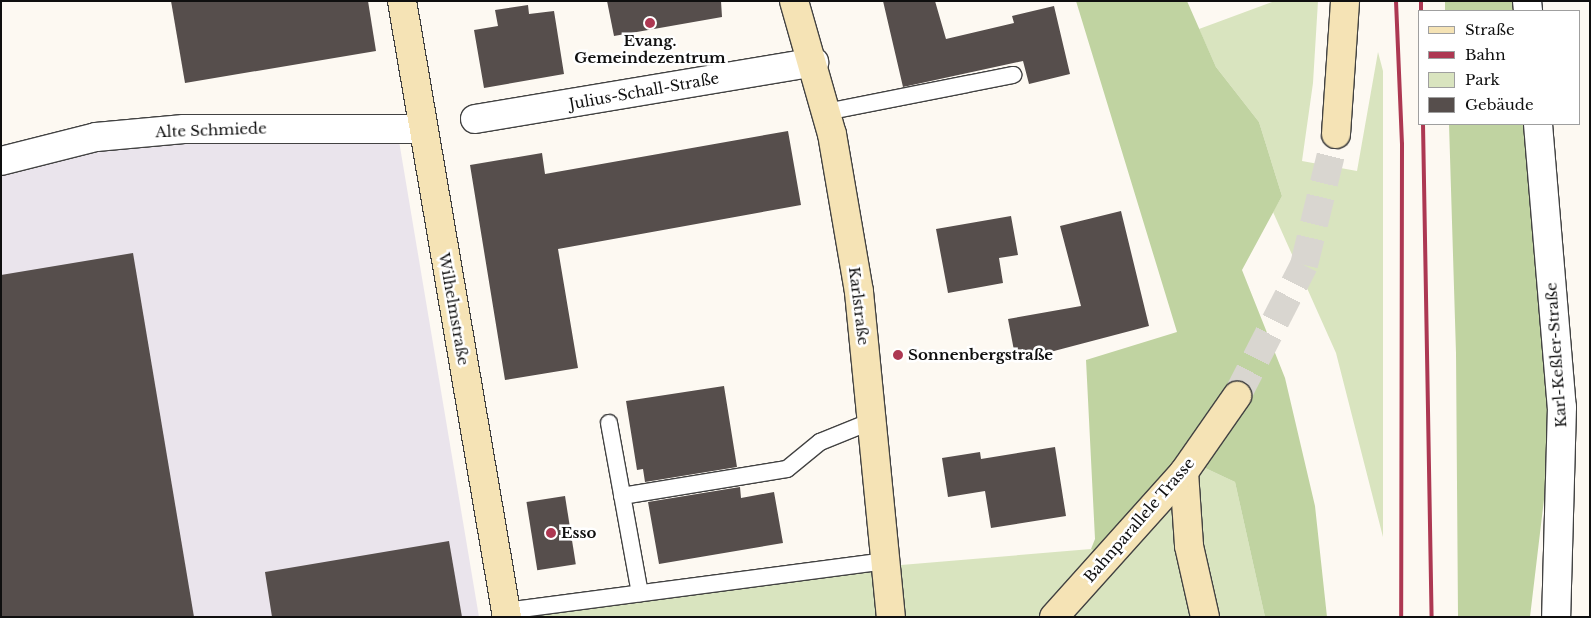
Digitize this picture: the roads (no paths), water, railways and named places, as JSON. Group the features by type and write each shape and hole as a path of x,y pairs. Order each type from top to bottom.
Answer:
{"street":[{"name":"Wilhelmstraße","path":"402,1 507,614"},
{"name":"Karlstraße","path":"794,1 814,62 826,112 859,292 891,617"},
{"path":"1336,134 1345,1"},
{"name":"Julius-Schall-Straße","path":"475,119 814,62"},
{"name":"Karl-Keßler-Straße","path":"1538,125 1562,407 1556,617"},
{"name":"Alte Schmiede","path":"1,161 96,137 184,129 423,129"},
{"name":"Bahnparallele Trasse","path":"1054,617 1184,472 1236,396"},
{"path":"1184,472 1189,546 1205,617"}],"lane":[{"path":"826,112 1013,76"},
{"path":"622,496 787,469 820,442 872,421"},
{"path":"609,424 640,593"},
{"path":"507,614 640,593 886,561"}],"tunnel":[{"path":"1237,396 1304,265 1336,134"}],"railway":[{"path":"1396,1 1402,144 1401,617"},
{"path":"1421,1 1421,10"},
{"path":"1423,125 1432,617"}],"place":[{"name":"Evang. Gemeindezentrum","path":"650,23"},
{"name":"Sonnenbergstraße","path":"898,355"},
{"name":"Esso","path":"551,533"}]}
